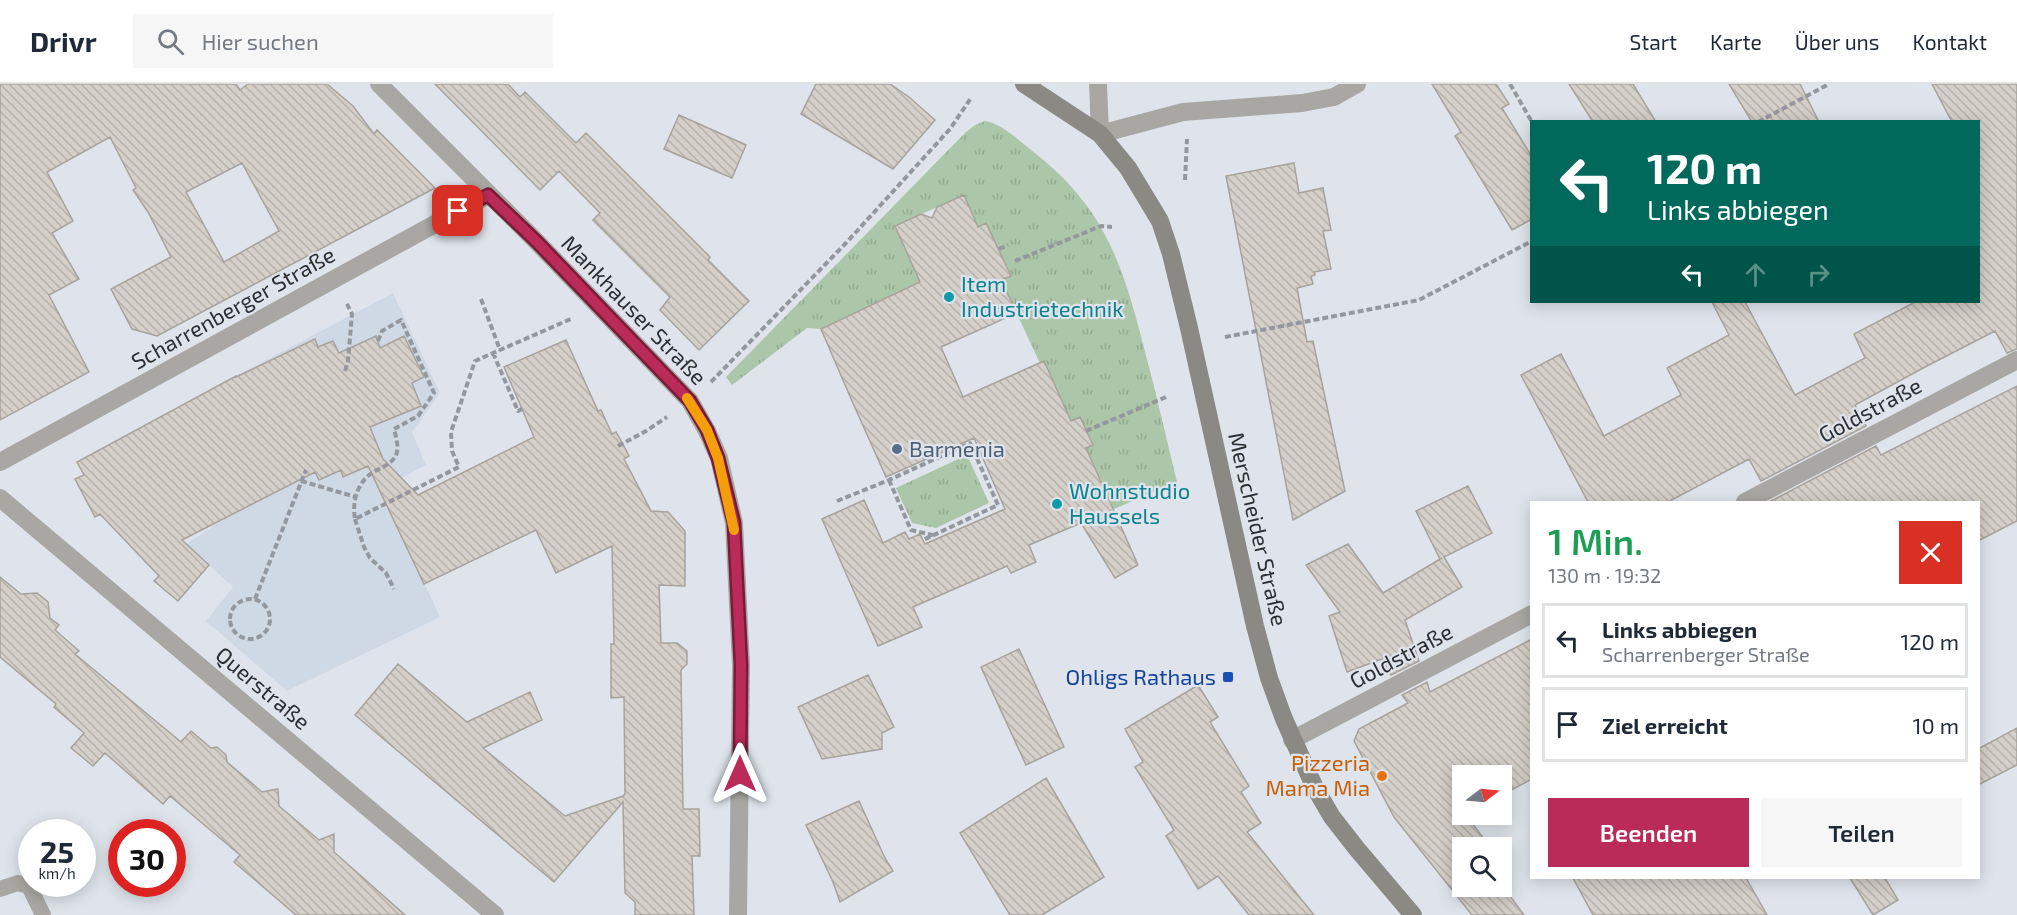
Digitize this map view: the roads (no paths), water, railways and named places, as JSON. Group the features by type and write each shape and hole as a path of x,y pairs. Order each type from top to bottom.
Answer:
{"main road":[{"name":"Merscheider Straße","path":"1024,84 1100,134 1128,168 1160,221 1171,254 1255,626 1269,678 1292,740 1332,817 1413,915"}],"street":[{"name":"Mankhauser Straße","path":"379,84 690,401 707,430 718,458 734,523 741,665 738,915"},
{"path":"1098,84 1100,134 1184,112 1334,97 1357,84"},
{"name":"Scharrenberger Straße","path":"0,462 488,195"},
{"name":"Goldstraße","path":"1747,501 2017,360"},
{"name":"Querstraße","path":"0,498 495,915"},
{"name":"Goldstraße","path":"1292,740 1530,615"}],"lane":[{"path":"0,889 18,883 29,886 42,915"}],"place":[{"name":"Item Industrietechnik","path":"949,297"},
{"name":"Barmenia","path":"897,449"},
{"name":"Wohnstudio Haussels","path":"1057,504"},
{"name":"Ohligs Rathaus","path":"1228,677"},
{"name":"Pizzeria Mama Mia","path":"1382,776"}]}
